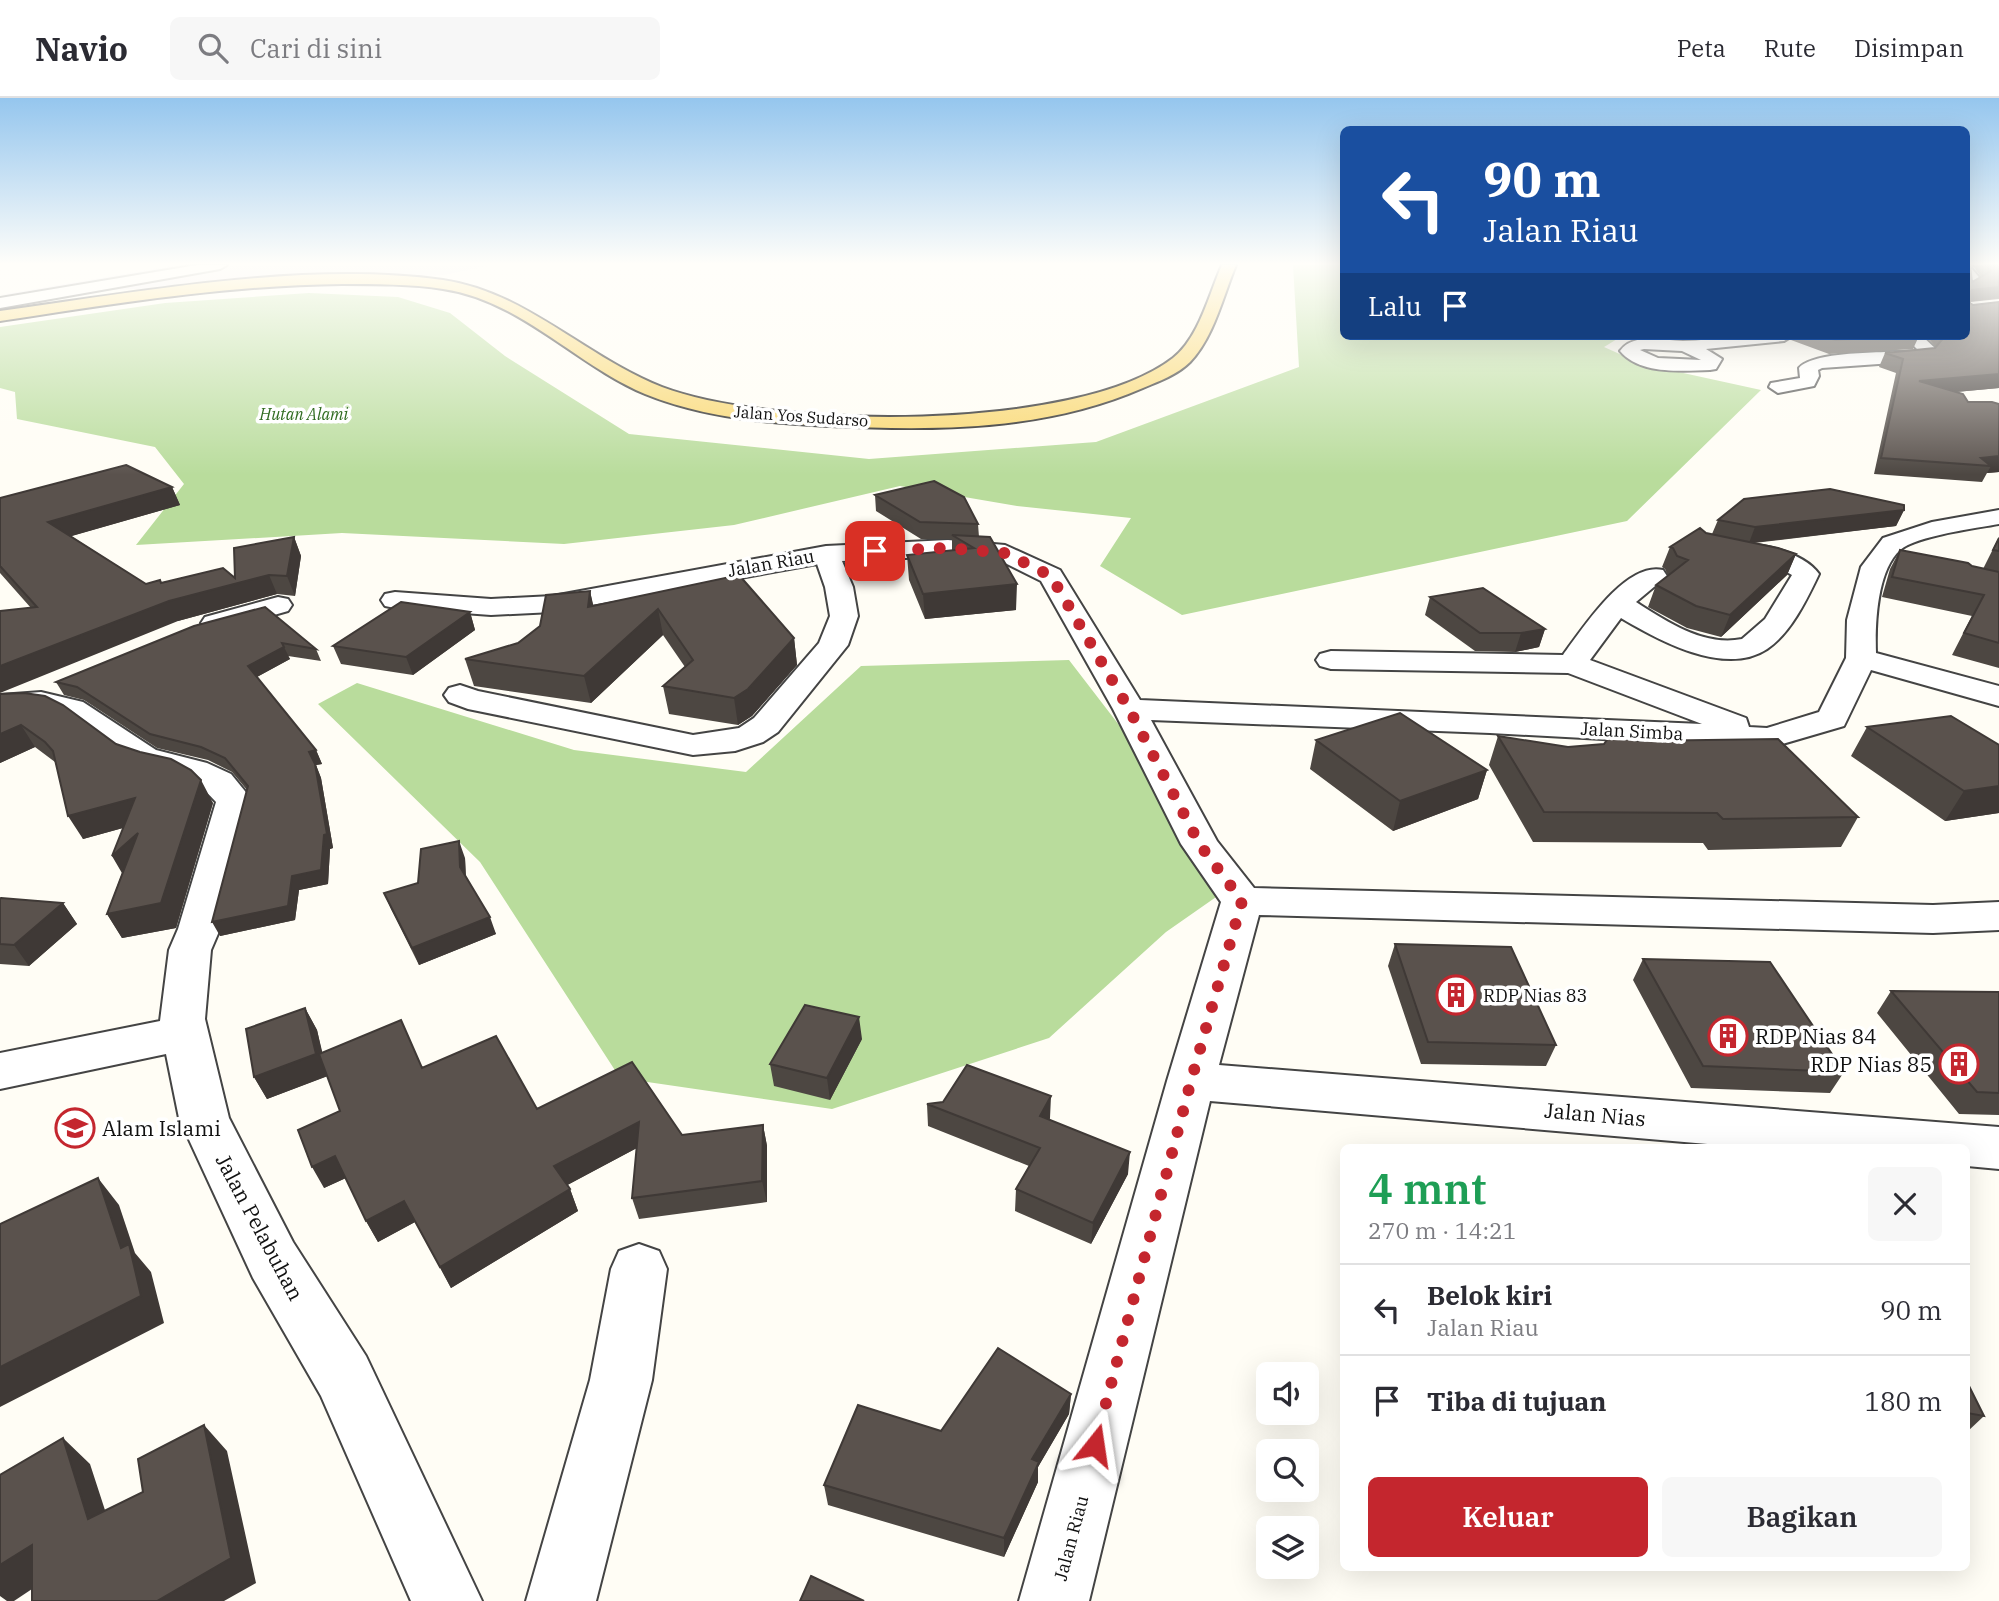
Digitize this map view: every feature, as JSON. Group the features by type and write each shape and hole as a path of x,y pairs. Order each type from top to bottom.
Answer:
{"main road":[{"name":"Jalan Yos Sudarso","path":"557,335 652,390 695,404 745,414 791,418 928,423 997,418 1097,400 1134,387 1159,374 1186,356 1196,335"}],"street":[{"path":"1685,346 1744,340"},
{"path":"1778,387 1807,382 1810,376 1808,368 1818,363 1921,356 1927,349 1917,340"},
{"name":"Jalan Simba","path":"1129,709 1490,723 1769,738 1832,719 1861,658 1861,620 1874,567 1892,543 1932,529 1999,517"},
{"name":"Jalan Riau","path":"395,600 491,607 553,604 826,554 948,548 1005,553 1051,576 1129,709 1200,845 1242,901 1191,1081 1054,1601"},
{"path":"1617,603 1661,630 1706,646 1720,649 1752,646 1791,602 1806,574 1799,566 1786,561 1720,548"},
{"path":"460,695 468,699 693,746 736,741 766,725 833,645 844,616 839,587 826,554"},
{"path":"1572,664 1617,603 1654,576"},
{"path":"189,631 278,605"},
{"path":"1861,658 1999,696"},
{"path":"1331,660 1572,664 1769,738"},
{"path":"2,705 66,680"},
{"name":"Jalan Pelabuhan","path":"2,705 41,702 72,709 144,758 195,770 218,782 235,800 199,929 190,950 182,1019 204,1118 273,1260 344,1377 377,1454 447,1601"},
{"path":"1490,723 1513,757"},
{"path":"1242,901 1933,919 1999,916"},
{"path":"0,1071 185,1033"},
{"name":"Jalan Nias","path":"1191,1081 1951,1144"},
{"name":"Jalan Nias","path":"1970,1146 1999,1148"},
{"path":"561,1601 621,1380 639,1269"}],"green space":[{"name":"Hutan Alami","path":"0,335 478,335 505,356 629,434 869,459 1096,442 1299,367 1297,335 1340,335 1340,340 1615,340 1604,347 1642,364 1761,390 1627,521 1182,615 1100,566 1131,518 1017,506 900,486 734,525 564,544 342,533 136,545 184,484 155,447 17,419 15,392 0,388"},
{"path":"1069,660 1239,881 1166,932 1049,1038 832,1109 620,1078 480,862 318,704 357,683 574,750 746,772 861,666"}],"building":[{"path":"1970,335 1999,335 1999,374 1919,381 1963,394 1968,402 1999,404 1999,456 1981,458 1991,466 1881,458 1903,359 1885,353 1935,348 1942,340 1970,340"},
{"path":"126,465 172,487 48,522 146,584 223,568 235,578 234,548 294,537 287,576 269,575 169,601 0,666 0,611 37,607 0,566 0,498"},
{"path":"934,481 964,497 978,524 920,522 875,495"},
{"path":"1830,489 1904,505 1904,510 1755,527 1718,520 1744,499"},
{"path":"1700,528 1706,533 1796,554 1730,615 1696,606 1656,585 1688,560 1677,556 1670,547"},
{"path":"952,535 990,537 1017,584 923,594 907,555 974,548"},
{"path":"1999,538 1999,551 1993,550"},
{"path":"1900,550 1999,572 1999,643 1964,633 1984,595 1892,577"},
{"path":"739,575 794,638 748,689 734,698 663,686 693,660 658,609 584,676 465,659 518,643 540,626 546,595 590,591 588,607"},
{"path":"1483,588 1545,629 1521,633 1480,633 1430,597"},
{"path":"401,602 470,612 406,657 333,646"},
{"path":"265,607 316,649 282,643 284,647 248,666 316,750 309,752 315,764 327,834 324,835 321,870 292,876 288,906 212,922 248,786 225,758 201,747 150,734 77,687 56,682 194,626"},
{"path":"0,694 45,696 63,705 116,744 171,759 191,770 201,780 161,903 107,914 138,833 112,856 135,798 68,816 53,751 21,725 0,734"},
{"path":"1400,713 1487,770 1400,801 1316,740"},
{"path":"1951,716 1999,745 1999,786 1964,791 1867,727"},
{"path":"1498,736 1568,747 1604,744 1609,737 1633,737 1636,741 1778,739 1858,817 1723,819 1717,813 1544,812"},
{"path":"459,841 460,867 490,917 412,948 384,893 418,883 421,849"},
{"path":"1,898 63,903 14,945 0,944"},
{"name":"RDP Nias 83","path":"1395,944 1511,947 1556,1045 1428,1042"},
{"name":"RDP Nias 84","path":"1643,959 1770,962 1844,1072 1703,1066"},
{"path":"1891,991 1999,992 1999,1093 1977,1092"},
{"path":"805,1005 859,1017 827,1078 770,1064"},
{"path":"305,1008 316,1054 254,1077 246,1029"},
{"path":"401,1020 422,1068 496,1036 537,1109 632,1062 682,1135 763,1125 762,1181 632,1198 639,1122 554,1166 570,1189 440,1267 404,1201 366,1221 335,1156 312,1167 298,1130 340,1111 319,1054"},
{"path":"967,1065 1051,1096 1040,1116 1130,1152 1093,1223 1016,1189 1040,1148 927,1104 943,1102"},
{"path":"98,1178 121,1248 129,1244 141,1296 0,1367 0,1224"},
{"path":"998,1348 1071,1394 1032,1459 1039,1462 1004,1538 824,1485 858,1405 941,1431"},
{"path":"1970,1388 1984,1416 1970,1414"},
{"path":"204,1425 231,1558 157,1601 32,1601 32,1545 0,1565 0,1475 63,1438 88,1519 143,1492 138,1459"},
{"path":"811,1576 864,1601 800,1601"}],"place":[{"name":"RDP Nias 83","path":"1456,995"},
{"name":"RDP Nias 84","path":"1728,1036"},
{"name":"RDP Nias 85","path":"1959,1064"},
{"name":"Alam Islami","path":"75,1128"}],"route":[{"path":"875,551 948,548 1005,553 1051,576 1129,709 1200,845 1242,901 1191,1081 1095,1445"}]}
